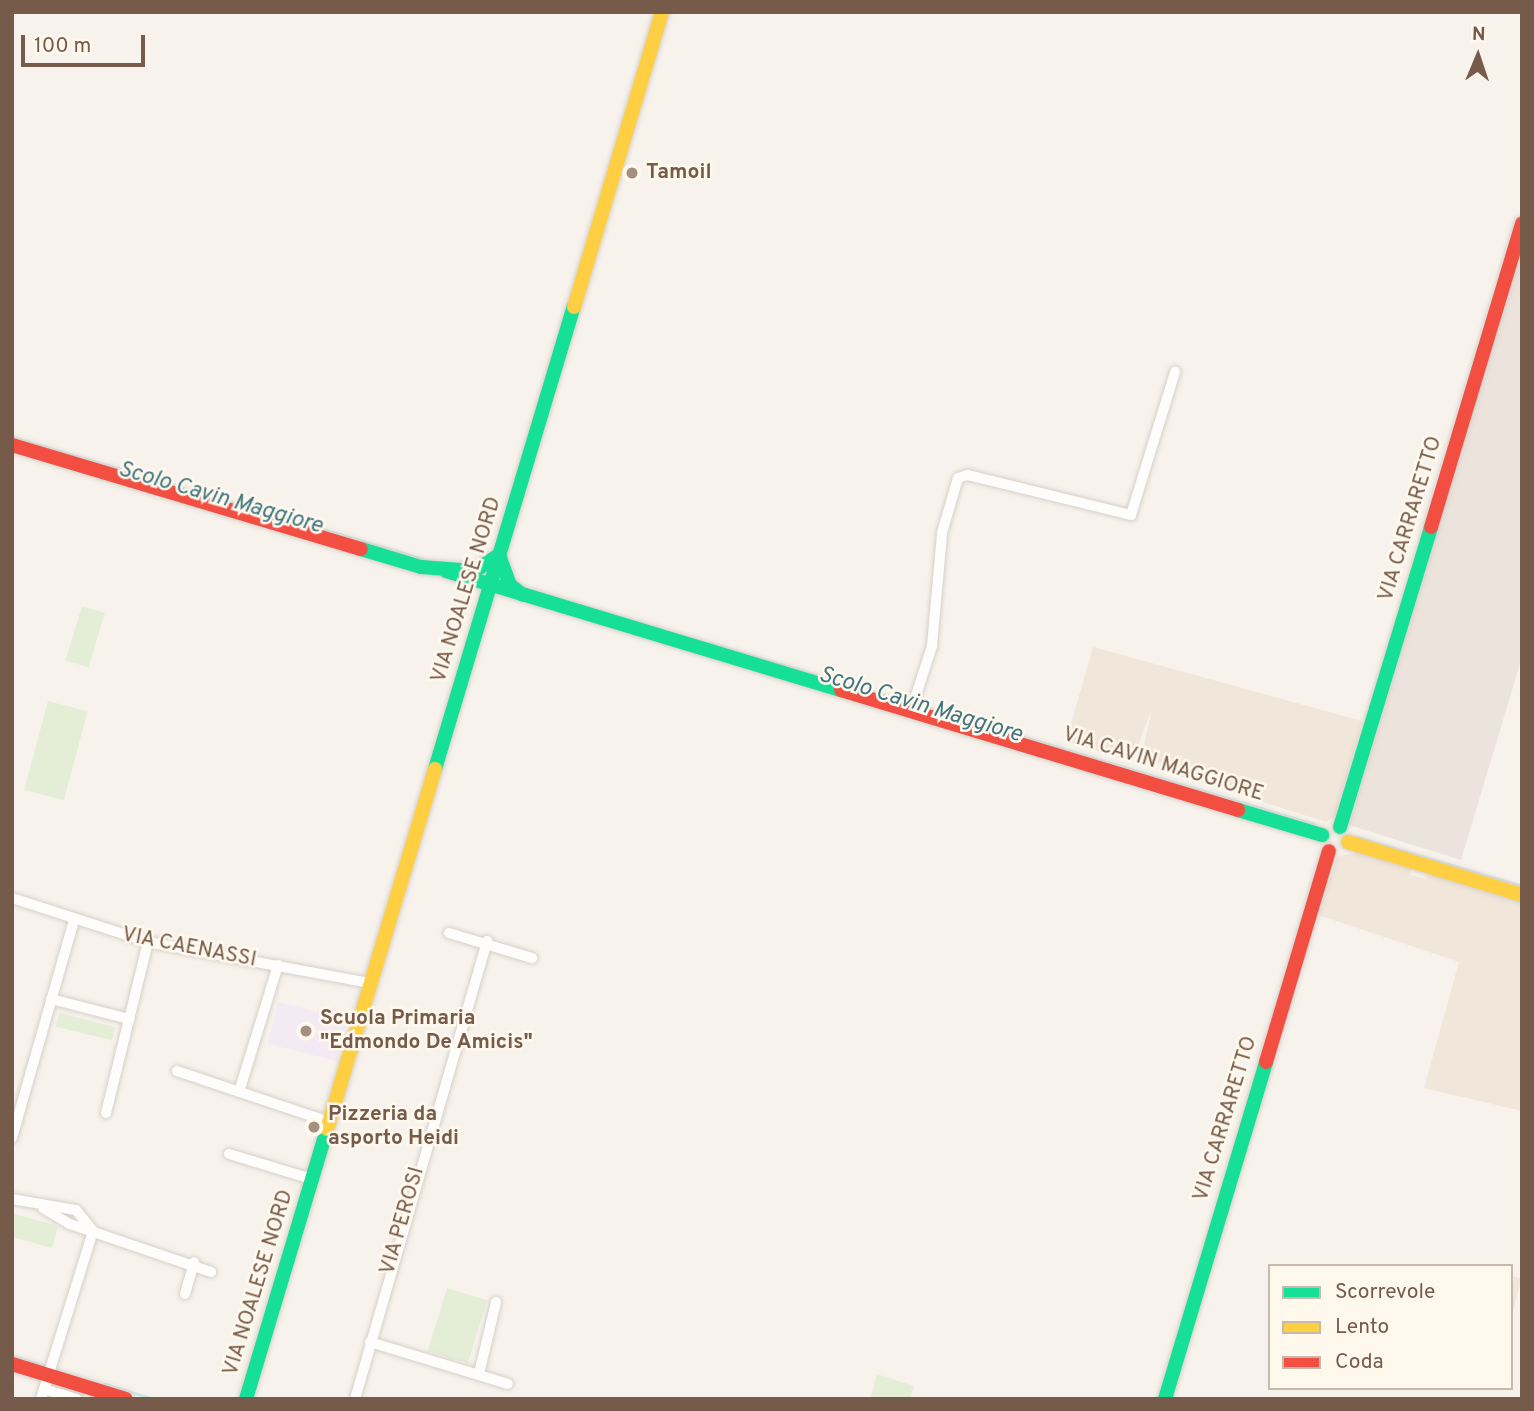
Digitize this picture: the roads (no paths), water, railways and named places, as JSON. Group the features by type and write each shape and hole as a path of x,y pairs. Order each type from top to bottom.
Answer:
{"street":[{"name":"VIA NOALESE NORD","path":"246,1399 662,12"},
{"name":"VIA CARRARETTO","path":"1340,827 1522,222"},
{"path":"913,705 936,627 942,533 958,478 968,474 1131,515 1175,372"},
{"name":"VIA CAVIN MAGGIORE","path":"12,445 446,571 528,598 913,705 1322,835"},
{"path":"474,571 499,555 510,585"},
{"name":"VIA CAVIN MAGGIORE","path":"446,571 474,571 490,585 510,585 528,598"},
{"path":"1348,842 1340,827 1322,835 1329,851 1348,842 1522,895"},
{"name":"VIA CARRARETTO","path":"1165,1399 1329,851"},
{"name":"VIA CAENASSI","path":"12,898 74,921 148,942 370,983"},
{"path":"12,1138 74,921"},
{"path":"449,933 487,941 532,958"},
{"name":"VIA PEROSI","path":"355,1399 487,941"},
{"path":"106,1113 148,942"},
{"path":"239,1092 278,965"},
{"path":"51,999 129,1019"},
{"path":"177,1071 329,1122"},
{"name":"VIA NOALESE NORD","path":"229,1154 312,1179"},
{"path":"12,1199 43,1208 93,1231 194,1262 211,1272"},
{"path":"45,1388 93,1231"},
{"path":"184,1294 194,1262"},
{"path":"479,1374 496,1303"},
{"path":"370,1342 508,1384"},
{"path":"12,1364 45,1388 76,1399"},
{"path":"45,1388 126,1399"}],"waterway":[{"name":"Scolo Cavin Maggiore","path":"12,437 428,560"},
{"name":"Scolo Cavin Maggiore","path":"710,643 1314,824"},
{"name":"Scolo Cavin Maggiore","path":"1357,837 1522,886"},
{"path":"12,1356 48,1367"},
{"path":"105,1384 155,1399"}],"place":[{"name":"Tamoil","path":"632,173"},
{"name":"Scuola Primaria \"Edmondo De Amicis\"","path":"306,1031"},
{"name":"Pizzeria da asporto Heidi","path":"314,1127"}]}
